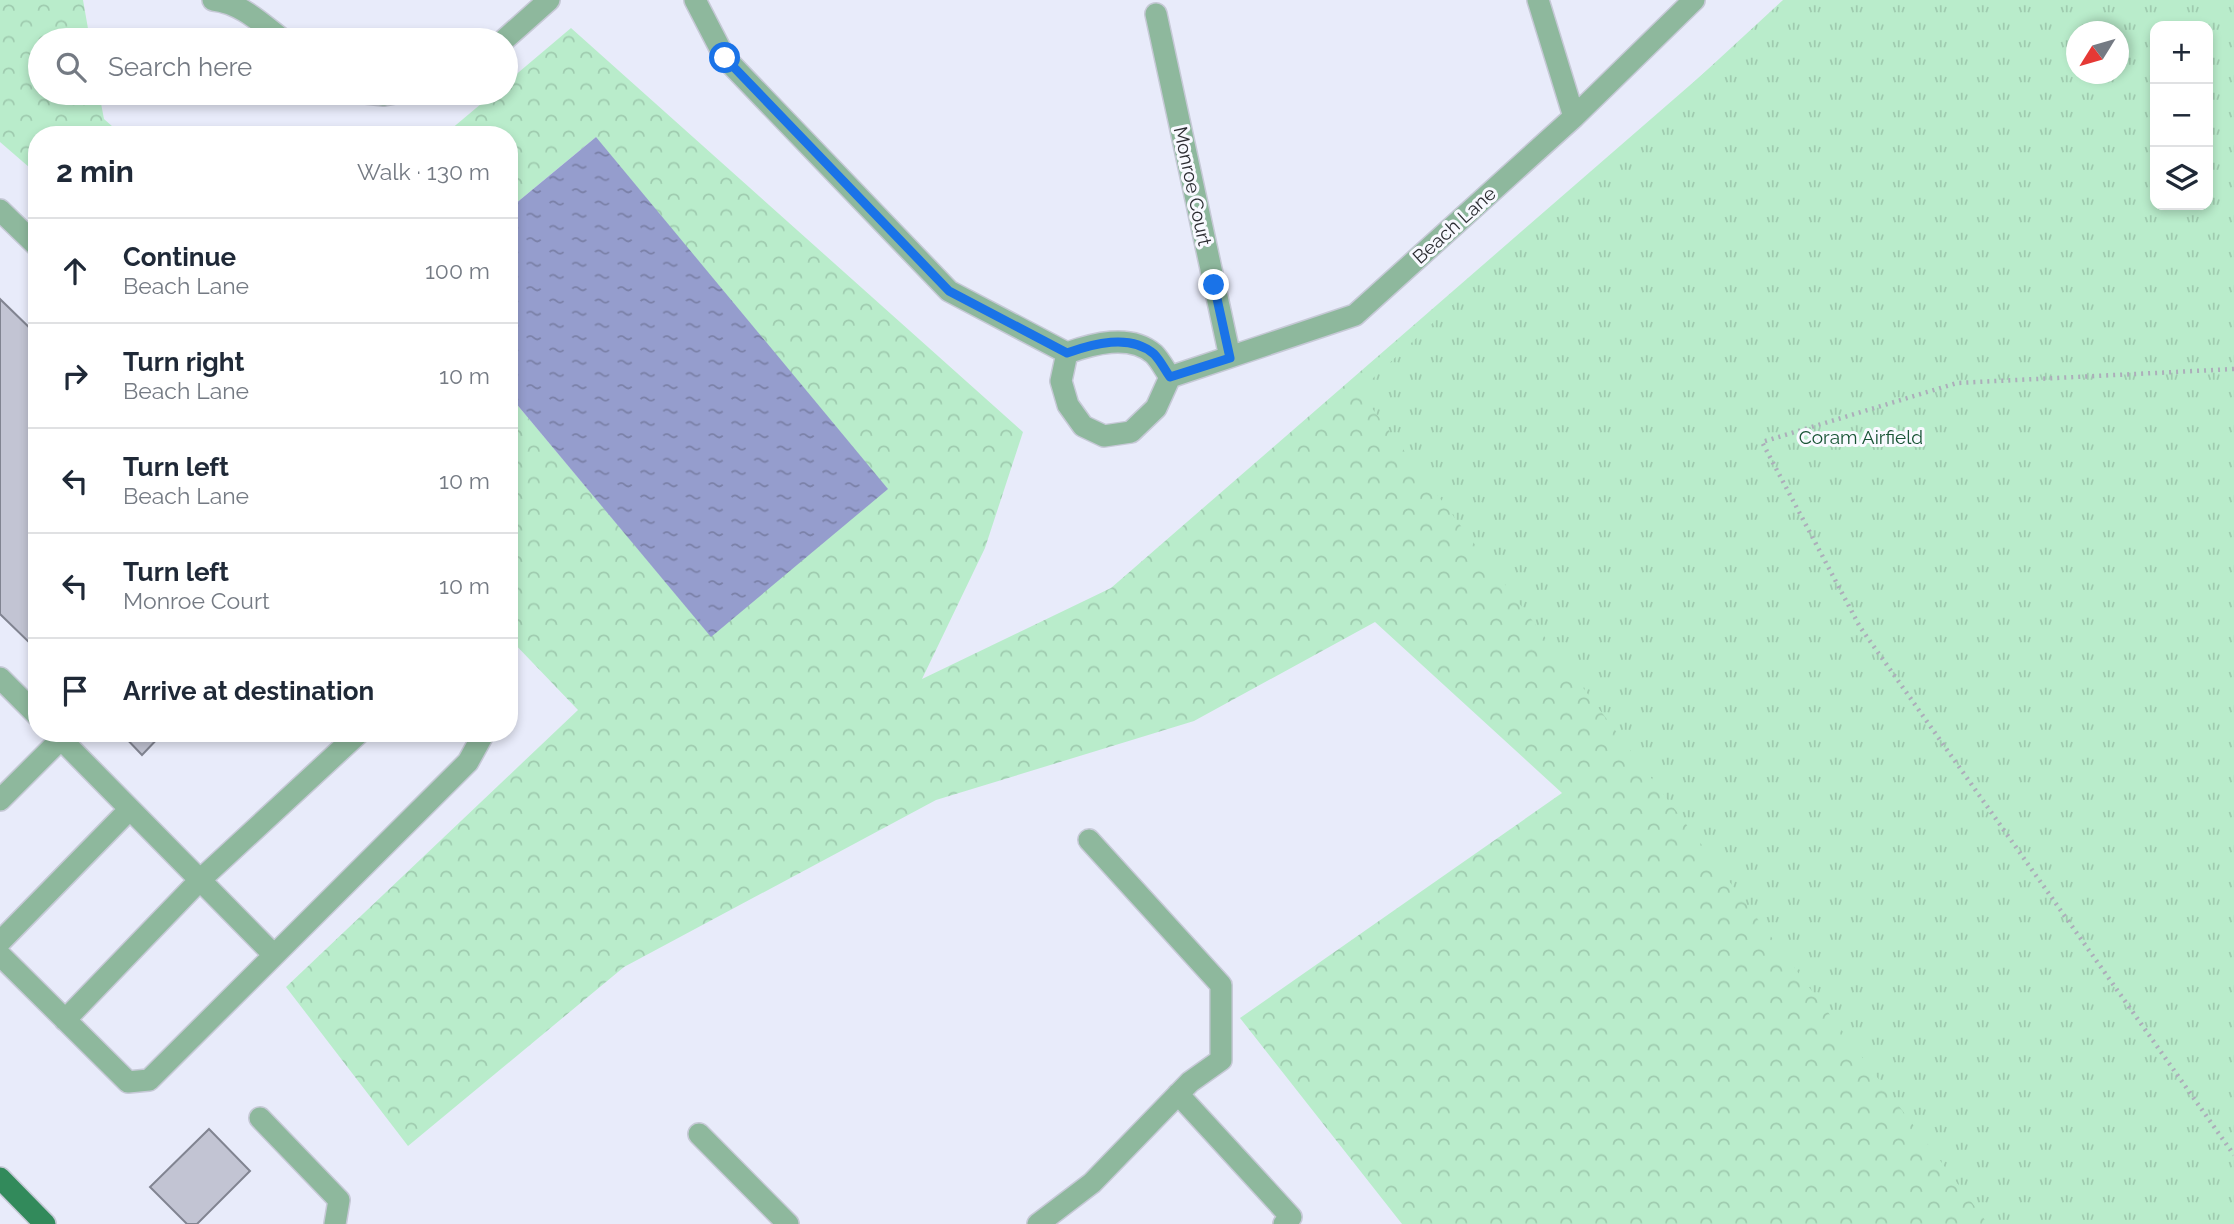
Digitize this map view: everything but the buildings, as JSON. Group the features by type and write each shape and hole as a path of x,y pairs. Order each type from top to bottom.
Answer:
{"main road":[{"path":"0,1178 45,1224"}],"street":[{"path":"213,0 226,1 250,14 268,28"},
{"path":"518,28 549,0"},
{"path":"695,0 725,58 949,291 1067,353 1097,342 1134,344 1153,353 1170,377 1156,408 1131,432 1104,436 1083,426 1068,405 1061,381 1067,353"},
{"path":"1538,0 1574,117"},
{"name":"Beach Lane","path":"1170,377 1355,315 1574,117 1694,0"},
{"name":"Monroe Court","path":"1156,14 1230,358"},
{"path":"0,211 28,237"},
{"path":"0,678 28,706"},
{"path":"0,800 53,742"},
{"path":"64,742 274,955"},
{"path":"65,1020 200,880 349,742"},
{"path":"0,955 128,1082 149,1080 468,762 479,742"},
{"path":"0,943 130,809"},
{"path":"1038,1224 1092,1182 1190,1082 1221,1060 1221,985 1089,840"},
{"path":"1178,1094 1291,1222"},
{"path":"260,1118 339,1200 335,1224"},
{"path":"699,1134 788,1224"}],"path":[{"path":"2234,369 1957,383 1762,442 1860,627 2234,1155"}],"green space":[{"path":"0,0 83,0 88,28 28,28 28,105 101,105 104,119 112,126 28,126 28,166 0,142"},
{"name":"Coram Airfield","path":"1783,0 2234,0 2234,1224 1988,1224 1359,391"},
{"path":"1788,0 2234,0 2234,1224 1402,1224 1240,1018 1562,793 1375,622 1194,721 936,800 624,967 408,1146 286,987 578,710 518,647 518,406 711,636 596,137 518,202 518,126 455,126 480,105 518,105 518,73 571,28 1023,432 985,548 922,679 1111,588"}],"water":[{"path":"596,137 888,489 711,637 518,406 518,202"}],"route":[{"path":"725,58 949,291 1067,353 1097,342 1134,344 1153,353 1170,377 1230,358 1214,285"}]}
